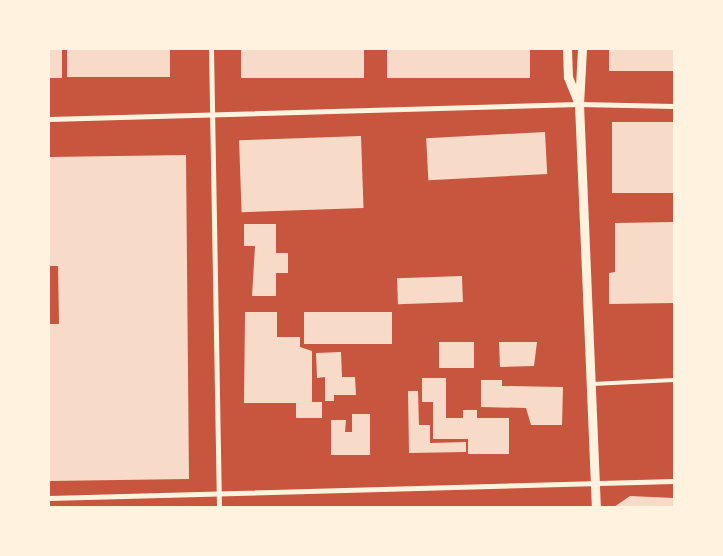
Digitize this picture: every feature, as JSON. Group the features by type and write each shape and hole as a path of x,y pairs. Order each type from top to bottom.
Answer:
{"street":[{"path":"211,49 219,507"},
{"path":"567,49 568,76 579,104"},
{"path":"582,49 579,104 596,507"},
{"path":"49,119 579,104 674,106"},
{"path":"49,498 674,481"}],"lane":[{"path":"592,384 674,380"}],"building":[{"path":"49,49 62,49 62,78 49,78"},
{"path":"67,49 170,49 170,77 67,77"},
{"path":"241,49 364,49 364,78 241,78"},
{"path":"387,49 530,49 530,78 387,78"},
{"path":"609,49 674,49 674,71 609,71"},
{"path":"612,122 674,122 674,193 612,193"},
{"path":"545,132 547,174 428,180 426,138"},
{"path":"361,136 364,208 242,212 239,140"},
{"path":"186,155 189,479 49,481 49,324 59,324 58,266 49,266 49,157"},
{"path":"674,222 674,303 609,304 609,273 615,272 615,223"},
{"path":"244,224 276,224 276,253 288,253 288,273 276,273 276,296 252,296 255,246 244,246"},
{"path":"462,276 463,302 398,304 397,278"},
{"path":"245,312 277,312 277,337 300,337 300,347 312,351 312,402 322,402 322,418 296,418 296,403 244,403"},
{"path":"304,312 392,312 392,344 304,344"},
{"path":"439,342 474,342 474,368 439,368"},
{"path":"499,342 537,342 534,366 500,367"},
{"path":"341,352 342,377 355,377 356,395 334,395 334,401 325,401 325,377 317,378 316,353"},
{"path":"422,378 446,378 446,418 463,418 463,410 477,410 477,418 509,418 509,454 468,454 468,439 433,439 433,402 422,402"},
{"path":"481,380 502,380 502,386 563,387 562,425 531,425 526,408 481,407"},
{"path":"408,391 418,391 419,425 430,425 430,443 466,442 466,452 409,453"},
{"path":"352,414 370,414 370,455 331,455 331,420 346,420 345,432 352,432"},
{"path":"630,496 674,498 674,507 614,507"}]}
